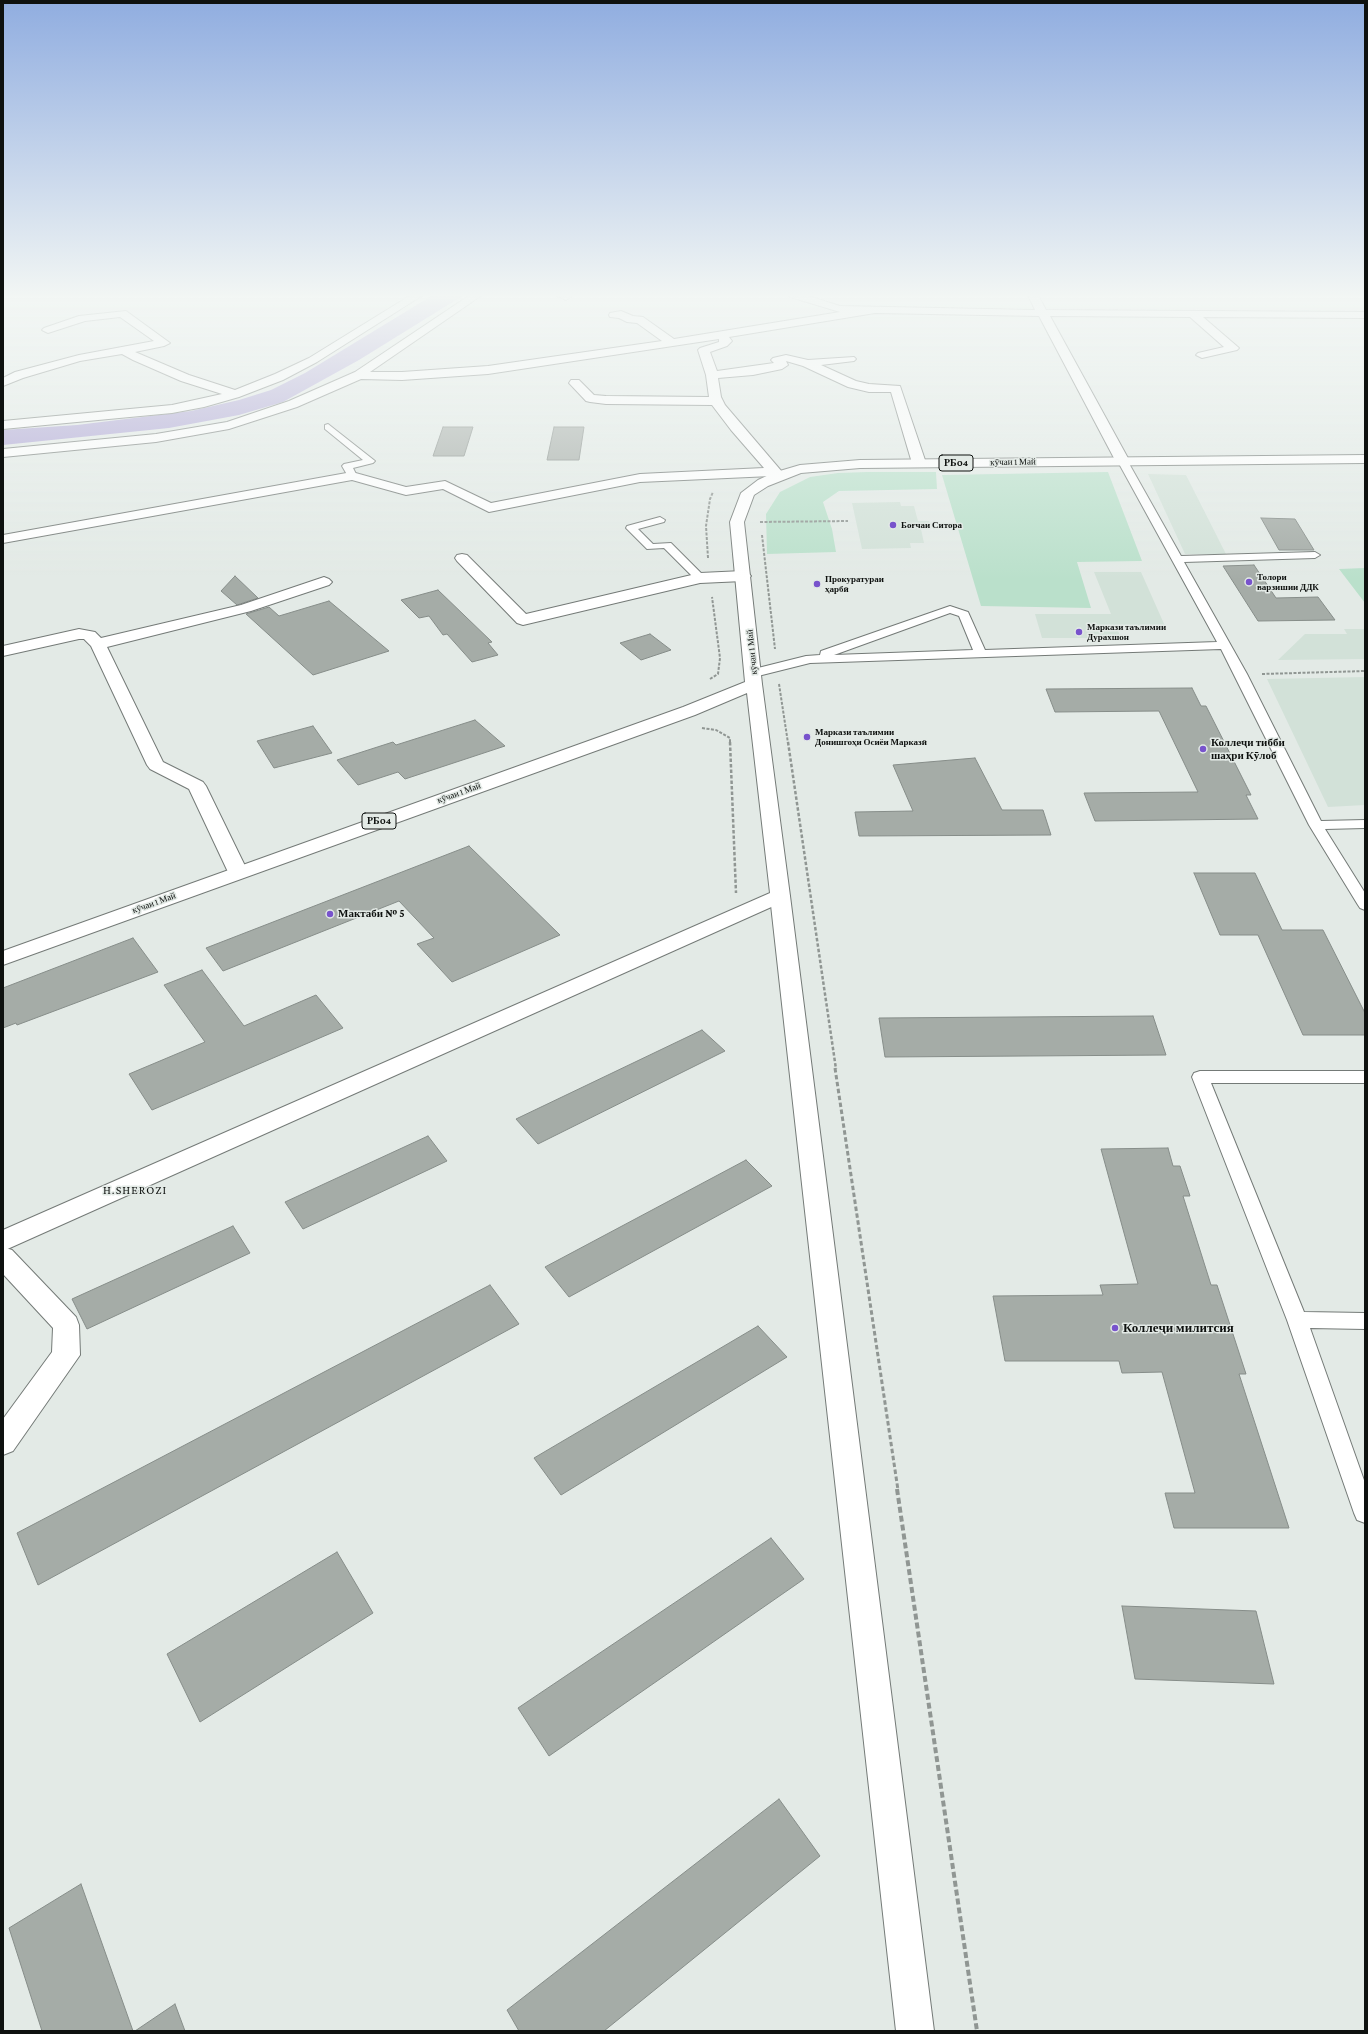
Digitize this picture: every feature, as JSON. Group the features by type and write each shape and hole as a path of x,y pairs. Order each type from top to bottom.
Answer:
{"street":[{"path":"222,390 235,394"},
{"path":"3,425 172,410 204,404 246,390"},
{"path":"3,453 156,438 229,425 293,404 325,390"},
{"path":"582,390 590,398 606,400 716,401"},
{"path":"714,390 716,401 735,427 776,474"},
{"path":"896,390 919,463"},
{"path":"1085,390 1122,460"},
{"name":"кӯчаи 1 Май","path":"3,958 238,872 689,711 754,679 737,522 742,505 748,493 776,474 800,469 830,466 919,463 1365,459"},
{"path":"3,539 244,497 352,476 406,491 445,485 488,508 640,478 776,474"},
{"path":"462,558 523,620 705,578 743,576"},
{"path":"98,644 246,608 324,582"},
{"path":"3,651 78,634 89,635 98,644 156,765 197,786 238,872"},
{"path":"754,679 915,2031"},
{"path":"3,1242 780,896"},
{"path":"3,1257 66,1325 66,1355 3,1442"}],"lane":[{"path":"328,427 370,461 347,466 352,476"},
{"path":"1122,460 1241,674 1316,825 1365,905"},
{"path":"660,520 631,528 651,547 668,545 705,578"},
{"path":"1176,559 1315,555"},
{"path":"754,679 777,668 810,659 950,609 964,614 981,654"},
{"path":"810,659 1225,646"},
{"path":"1316,825 1365,824"},
{"path":"1365,1077 1200,1077 1297,1320 1365,1513"},
{"path":"1297,1320 1365,1321"}],"path":[{"path":"705,683 718,674 720,658 705,578 706,526 710,499 714,489 725,480 738,474"},
{"path":"760,518 777,668 977,2031"},
{"path":"737,522 848,521"},
{"path":"1241,674 1365,671"},
{"path":"694,727 716,730 730,738 737,915"}],"shaded area":[{"path":"271,390 305,390 283,402 239,415 169,428 3,445 3,430 77,425 191,411 239,400"},
{"path":"1148,474 1186,475 1226,554 1185,554"},
{"name":"Боғчаи Ситора","path":"900,502 901,506 914,506 918,521 929,521 931,529 921,529 924,543 910,543 911,548 862,549 852,503"},
{"path":"1094,572 1141,572 1165,626 1116,626 1121,638 1042,638 1035,614 1111,614"},
{"path":"1344,629 1365,629 1365,659 1278,660 1305,634 1347,634"},
{"path":"1365,677 1365,805 1328,807 1267,679"}],"green space":[{"path":"936,472 937,489 839,491 823,502 832,529 836,552 767,554 766,514 780,492 810,477 838,473"},
{"path":"1108,472 1142,561 1077,562 1091,608 981,606 942,475"},
{"path":"1365,568 1365,603 1339,569"}],"building":[{"path":"443,427 473,427 464,456 433,456"},
{"path":"554,427 584,427 579,460 547,460"},
{"path":"1261,518 1295,519 1314,550 1279,550"},
{"path":"1254,565 1276,598 1318,597 1335,620 1258,621 1223,566"},
{"path":"235,576 258,598 237,605 221,591"},
{"path":"438,590 492,642 488,643 498,655 472,662 447,634 443,635 429,616 419,618 401,600"},
{"path":"329,601 389,651 313,675 246,614 269,607 279,616"},
{"path":"650,634 671,650 641,660 620,643"},
{"name":"Коллеҷи тибби шаҳри Кӯлоб","path":"1192,688 1201,706 1206,706 1251,795 1246,795 1258,819 1095,821 1084,793 1198,792 1159,711 1055,712 1046,689"},
{"path":"475,720 505,746 405,779 398,772 358,785 337,760 393,742 396,745"},
{"path":"313,726 332,753 274,768 257,741"},
{"path":"975,758 1002,810 1043,810 1051,835 859,836 855,812 913,811 893,765"},
{"name":"Мактаби № 5","path":"469,846 560,935 452,982 417,944 434,938 399,901 223,971 206,948"},
{"path":"1194,873 1255,873 1282,930 1323,930 1365,1013 1365,1035 1303,1035 1258,935 1220,935"},
{"path":"133,938 158,972 17,1025 16,1023 3,1028 3,988"},
{"path":"202,970 244,1026 316,995 343,1028 152,1110 129,1074 205,1042 164,985"},
{"path":"1153,1016 1166,1055 885,1057 879,1018"},
{"path":"702,1030 725,1051 538,1144 516,1119"},
{"path":"428,1136 447,1161 303,1229 285,1202"},
{"name":"Коллеҷи милитсия","path":"1168,1148 1173,1166 1180,1166 1190,1196 1183,1196 1211,1285 1217,1285 1246,1374 1239,1374 1289,1528 1174,1528 1165,1493 1195,1493 1162,1372 1122,1373 1119,1361 1005,1361 993,1296 1103,1295 1100,1285 1138,1284 1101,1149"},
{"path":"746,1160 772,1186 569,1297 545,1267"},
{"path":"233,1226 250,1253 87,1329 72,1299"},
{"path":"490,1285 519,1324 38,1585 17,1533"},
{"path":"758,1326 787,1357 561,1495 534,1458"},
{"path":"771,1538 804,1579 549,1756 518,1708"},
{"path":"337,1552 373,1613 200,1722 167,1654"},
{"path":"1122,1606 1256,1611 1274,1684 1135,1679"},
{"path":"779,1799 820,1856 604,2031 519,2031 507,2010"},
{"path":"81,1884 133,2031 42,2031 9,1928"},
{"path":"175,2004 185,2031 135,2031"}],"place":[{"name":"Боғчаи Ситора","path":"893,525"},
{"name":"Толори варзишии ДДК","path":"1249,582"},
{"name":"Прокуратураи ҳарбӣ","path":"817,584"},
{"name":"Маркази таълимии Дурахшон","path":"1079,632"},
{"name":"Маркази таълимии Донишгоҳи Осиёи Марказӣ","path":"807,737"},
{"name":"Коллеҷи тибби шаҳри Кӯлоб","path":"1203,749"},
{"name":"Мактаби № 5","path":"330,914"},
{"name":"Коллеҷи милитсия","path":"1115,1328"}],"district":[{"name":"H.SHEROZI","path":"135,1190"}]}
